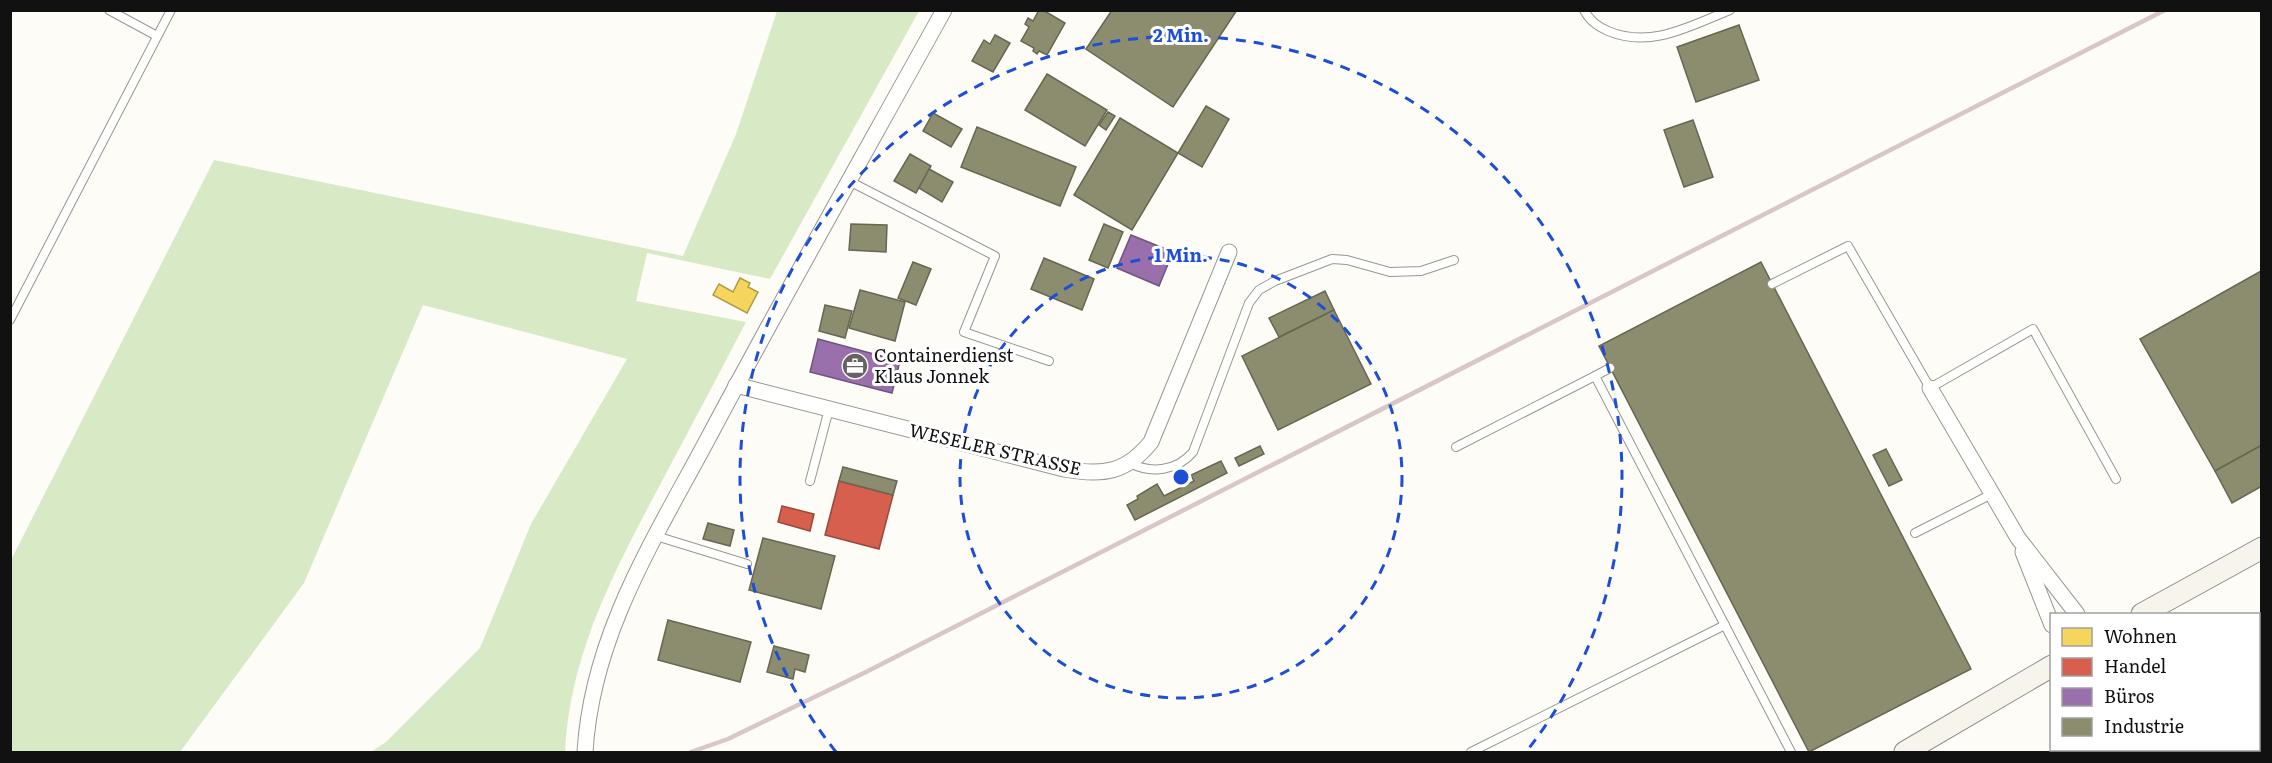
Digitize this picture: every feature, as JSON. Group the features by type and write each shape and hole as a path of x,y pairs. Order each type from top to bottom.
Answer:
{"main road":[{"path":"2146,613 2262,548"},
{"path":"1905,753 2050,667"}],"street":[{"path":"585,753 591,697 608,637 620,608 736,385 944,10"},
{"name":"WESELER STRASSE","path":"736,385 1064,469 1098,473 1115,470 1130,463 1151,442 1229,252"},
{"path":"1930,388 2018,538 2075,613"},
{"path":"2018,538 2050,620"}],"lane":[{"path":"109,10 157,36"},
{"path":"10,320 171,10"},
{"path":"1584,10 1588,19 1599,27 1619,35 1641,39 1659,37 1730,10"},
{"path":"849,181 995,256 964,332 1050,361"},
{"path":"1772,284 1848,246 1930,388 2032,329 2116,479"},
{"path":"1130,463 1145,470 1164,469 1186,460 1193,452 1249,303 1259,290 1275,281 1332,259 1347,260 1390,272 1420,271 1454,260"},
{"path":"1456,447 1610,368"},
{"path":"1595,376 1791,753"},
{"path":"810,481 829,409"},
{"path":"1915,533 1992,494"},
{"path":"656,536 747,564"},
{"path":"1471,753 1484,750 1725,625"}],"green space":[{"path":"777,11 919,11 770,279 647,253 636,301 746,322 627,548 598,613 585,646 576,680 565,752 371,752 386,742 480,648 531,524 627,359 423,305 304,583 180,752 11,752 11,560 214,160 683,256 736,134"}],"building: Wohnen":[{"path":"740,278 750,283 748,287 758,292 747,313 713,295 719,284 733,292"}],"building: Handel":[{"path":"839,481 893,495 879,549 825,535"},
{"path":"782,506 814,514 810,531 778,522"}],"building: Büros":[{"path":"1131,235 1173,252 1159,286 1117,268"},
{"name":"Containerdienst Klaus Jonnek","path":"818,339 900,361 892,393 810,372"}],"building: Industrie":[{"path":"1039,10 1065,23 1047,55 1039,51 1037,54 1033,51 1034,48 1021,41 1029,27 1025,24 1028,18 1033,21"},
{"path":"1112,10 1237,10 1173,107 1086,49"},
{"path":"1739,25 1759,80 1696,102 1677,47"},
{"path":"995,35 1010,43 993,72 972,61 984,40 990,44"},
{"path":"1047,74 1107,110 1085,146 1025,110"},
{"path":"1206,106 1229,119 1202,167 1178,153"},
{"path":"1108,112 1115,116 1106,130 1099,125"},
{"path":"933,113 962,129 951,147 923,131"},
{"path":"1120,118 1178,153 1132,230 1074,195"},
{"path":"1693,120 1713,177 1684,187 1664,130"},
{"path":"977,127 1076,167 1060,206 961,167"},
{"path":"910,154 931,166 916,193 894,181"},
{"path":"929,169 953,182 942,202 919,188"},
{"path":"851,224 887,225 886,252 849,250"},
{"path":"1104,224 1123,232 1108,268 1089,260"},
{"path":"1044,258 1094,279 1082,310 1031,289"},
{"path":"913,262 931,269 916,305 898,298"},
{"path":"1761,262 1971,669 1809,752 1599,346"},
{"path":"2261,271 2262,445 2215,471 2140,339"},
{"path":"860,290 905,302 895,341 849,328"},
{"path":"1325,291 1334,310 1279,337 1269,318"},
{"path":"825,305 852,311 845,338 819,331"},
{"path":"1334,310 1371,384 1278,430 1242,356"},
{"path":"2262,445 2262,486 2232,503 2215,471"},
{"path":"1260,446 1264,454 1239,466 1235,458"},
{"path":"1886,449 1902,480 1889,486 1873,455"},
{"path":"1221,461 1227,473 1135,520 1127,505 1138,499 1137,496 1157,484 1164,496 1194,481 1191,475"},
{"path":"843,467 897,481 893,495 839,481"},
{"path":"708,523 734,530 730,546 703,539"},
{"path":"763,538 835,556 821,609 749,590"},
{"path":"668,620 751,642 740,682 658,660"},
{"path":"774,646 809,655 805,672 795,669 793,679 767,672"}],"railway":[{"path":"691,752 728,739 866,672 2165,10"}],"place":[{"name":"Containerdienst Klaus Jonnek","path":"855,366"}]}
